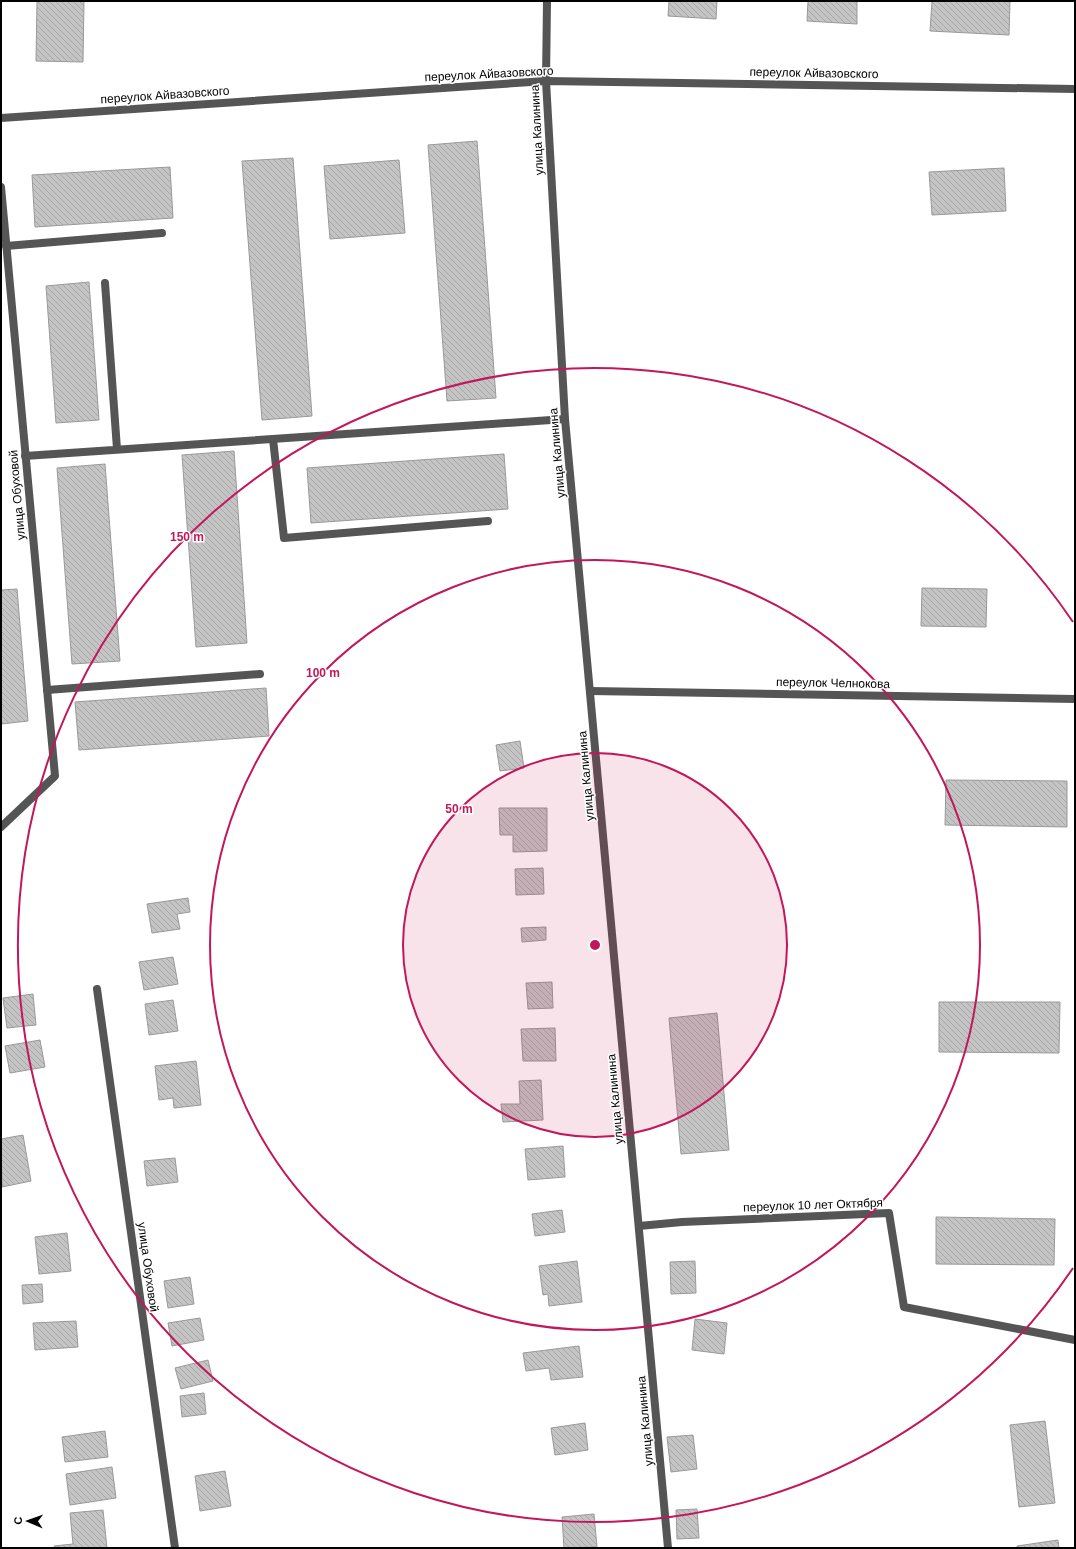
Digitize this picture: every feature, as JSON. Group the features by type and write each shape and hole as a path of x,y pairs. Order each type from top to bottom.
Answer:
{"street":[{"name":"улица Калинина","path":"547,1 546,81 565,419 668,1548"},
{"name":"переулок Айвазовского","path":"1,118 546,81 1075,90"},
{"name":"улица Обуховой","path":"1,187 55,776 1,826"},
{"path":"6,246 162,232"},
{"path":"105,283 117,449"},
{"path":"25,456 565,419"},
{"path":"273,439 284,538 488,521"},
{"path":"47,690 260,674"},
{"name":"переулок Челнокова","path":"590,691 1075,699"},
{"name":"улица Обуховой","path":"97,988 175,1548"},
{"name":"переулок 10 лет Октября","path":"639,1226 682,1222 889,1214 904,1307 1075,1340"}],"building":[{"path":"37,1 84,1 83,62 36,61"},
{"path":"669,1 717,1 716,19 668,16"},
{"path":"808,1 857,1 857,24 807,21"},
{"path":"932,1 1010,1 1009,35 930,31"},
{"path":"477,141 496,398 447,401 428,145"},
{"path":"293,158 312,416 262,420 242,161"},
{"path":"399,160 405,233 330,239 324,166"},
{"path":"170,167 173,218 35,227 32,175"},
{"path":"1004,168 1006,211 932,215 929,172"},
{"path":"89,282 99,420 56,423 46,286"},
{"path":"234,451 247,643 196,647 182,455"},
{"path":"504,454 508,509 311,523 307,468"},
{"path":"105,464 120,661 72,664 57,468"},
{"path":"922,588 987,589 986,627 921,626"},
{"path":"17,589 28,721 1,724 1,590"},
{"path":"266,688 269,736 79,750 75,702"},
{"path":"520,741 524,768 500,771 496,745"},
{"path":"946,780 1067,781 1067,827 945,825"},
{"path":"499,808 547,808 547,851 513,852 513,835 500,835"},
{"path":"543,868 544,894 516,895 515,869"},
{"path":"188,898 190,912 177,914 180,929 152,933 147,904"},
{"path":"546,927 546,940 522,942 521,928"},
{"path":"173,957 178,984 144,990 139,962"},
{"path":"552,982 553,1008 528,1009 526,983"},
{"path":"33,994 36,1025 7,1028 3,998"},
{"path":"173,1000 178,1031 149,1035 145,1004"},
{"path":"939,1002 1060,1002 1059,1053 939,1052"},
{"path":"717,1013 729,1150 681,1154 669,1018"},
{"path":"555,1028 556,1061 523,1061 521,1029"},
{"path":"40,1040 45,1067 10,1073 5,1046"},
{"path":"196,1061 201,1105 174,1108 173,1098 159,1100 155,1066"},
{"path":"541,1080 543,1120 503,1122 501,1104 520,1104 519,1081"},
{"path":"23,1135 31,1181 2,1187 1,1139"},
{"path":"563,1146 565,1177 528,1180 525,1149"},
{"path":"175,1158 178,1182 147,1186 144,1161"},
{"path":"562,1210 565,1232 535,1236 532,1214"},
{"path":"936,1217 1055,1219 1054,1265 936,1264"},
{"path":"67,1233 71,1271 39,1274 35,1237"},
{"path":"577,1261 582,1302 549,1306 548,1294 543,1295 539,1266"},
{"path":"695,1261 696,1293 671,1294 670,1262"},
{"path":"190,1277 194,1304 168,1308 164,1281"},
{"path":"42,1284 43,1302 23,1304 22,1285"},
{"path":"200,1318 204,1340 172,1346 168,1323"},
{"path":"695,1319 727,1323 724,1354 692,1350"},
{"path":"76,1321 78,1347 35,1350 33,1323"},
{"path":"579,1346 583,1377 551,1380 549,1368 526,1371 523,1353"},
{"path":"208,1360 213,1381 181,1389 175,1368"},
{"path":"204,1393 206,1414 182,1417 180,1396"},
{"path":"1045,1421 1055,1503 1019,1507 1010,1425"},
{"path":"585,1423 588,1450 555,1455 551,1428"},
{"path":"105,1431 108,1457 65,1462 62,1437"},
{"path":"693,1435 697,1469 671,1472 667,1437"},
{"path":"112,1467 116,1498 70,1505 66,1474"},
{"path":"225,1471 231,1506 200,1511 195,1476"},
{"path":"697,1509 699,1538 677,1539 676,1510"},
{"path":"103,1510 107,1548 55,1548 54,1546 73,1544 70,1513"},
{"path":"594,1514 597,1547 564,1548 562,1517"},
{"path":"1058,1540 1059,1548 1017,1548 1017,1546"}]}
